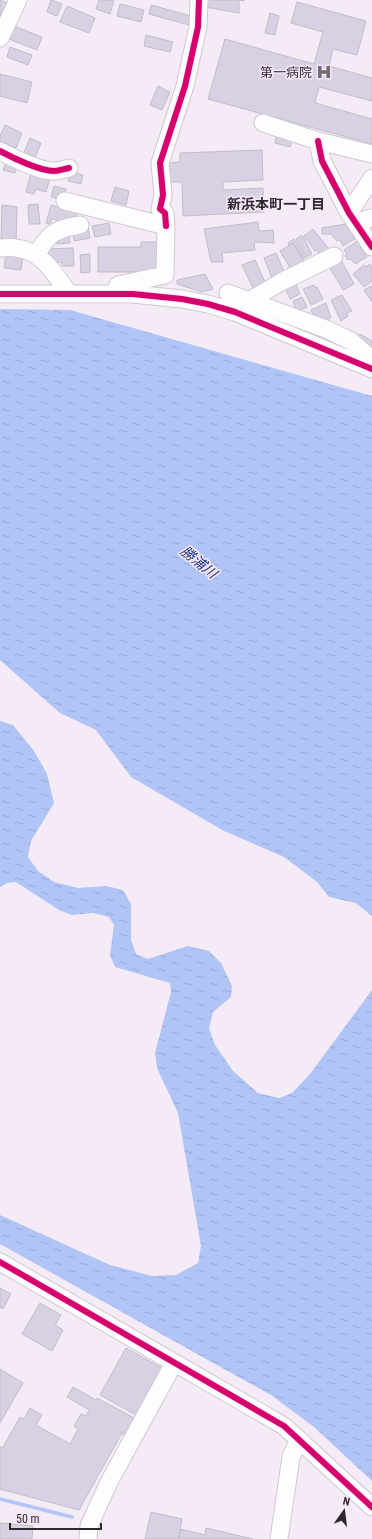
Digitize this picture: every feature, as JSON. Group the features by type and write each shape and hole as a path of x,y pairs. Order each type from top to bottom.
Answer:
{"street":[{"path":"0,38 18,0"},
{"path":"114,294 118,285 165,275 166,226 165,213 160,209 163,195 160,164 185,86 198,27 199,0"},
{"path":"263,123 318,140 372,154"},
{"path":"318,140 322,161 352,217 372,247"},
{"path":"0,151 10,157 47,170 56,171 69,168"},
{"path":"352,217 372,178"},
{"path":"74,199 132,212 166,226"},
{"path":"352,217 372,218"},
{"path":"36,255 42,244 52,234 62,228 80,225"},
{"path":"0,248 18,248 36,255 51,268 69,294"},
{"path":"250,300 334,256"},
{"path":"228,293 326,329 351,341 371,361"},
{"path":"0,294 133,294 182,299 208,304 235,312 342,357 371,361"},
{"path":"0,1262 284,1426 372,1507"},
{"path":"88,1539 89,1526 108,1482 174,1363"},
{"path":"280,1539 291,1457 299,1439"}],"water":[{"name":"勝浦川","path":"0,309 70,310 372,396 372,916 356,903 329,897 317,882 284,857 224,831 131,777 96,730 60,713 0,660"},
{"path":"0,721 13,725 34,751 47,774 54,803 31,841 28,857 38,871 54,882 78,888 106,886 123,890 131,904 131,940 136,954 148,959 188,946 209,951 221,963 232,986 231,997 213,1012 209,1028 215,1045 233,1071 258,1093 279,1098 292,1093 310,1074 372,990 372,1481 314,1427 271,1395 0,1244 0,1215 110,1265 152,1276 176,1275 198,1263 201,1246 178,1113 157,1068 155,1053 171,992 170,983 115,967 110,955 114,925 109,917 93,913 72,915 59,910 16,882 7,883 0,887"}],"building":[{"path":"0,0 7,3 0,16"},
{"path":"51,0 62,4 57,16 47,12"},
{"path":"99,0 114,0 110,14 96,9"},
{"path":"205,0 239,0 239,13 205,7"},
{"path":"297,2 366,21 357,55 333,49 329,66 372,78 372,101 319,87 315,103 372,119 372,144 208,99 225,39 314,64 323,32 291,23"},
{"path":"120,4 144,10 141,22 117,16"},
{"path":"151,5 191,16 189,25 149,14"},
{"path":"67,6 95,18 89,33 60,22"},
{"path":"270,13 279,16 275,35 265,33"},
{"path":"14,26 42,37 37,50 9,39"},
{"path":"146,35 173,42 170,52 144,46"},
{"path":"10,47 32,55 28,65 7,57"},
{"path":"0,74 32,82 27,103 0,96"},
{"path":"158,86 170,92 162,110 150,105"},
{"path":"5,125 22,133 16,148 0,141 0,136"},
{"path":"277,134 293,139 290,147 275,143"},
{"path":"30,138 41,143 34,160 23,155"},
{"path":"262,150 263,180 223,182 223,190 263,188 264,212 183,216 182,182 169,182 168,163 180,162 180,153"},
{"path":"7,160 18,164 15,173 3,170"},
{"path":"70,172 83,175 81,184 68,181"},
{"path":"31,173 50,178 46,192 36,189 34,194 26,192"},
{"path":"54,186 66,189 63,200 51,197"},
{"path":"115,187 129,191 126,205 111,201"},
{"path":"38,204 40,224 29,224 28,205"},
{"path":"2,205 17,207 16,242 1,241"},
{"path":"51,205 77,212 74,224 52,219 50,224 46,223"},
{"path":"258,222 259,231 273,230 274,243 254,242 255,250 222,253 223,262 211,262 204,229"},
{"path":"109,223 111,234 95,237 92,226"},
{"path":"346,224 356,238 343,246 340,240 337,241 331,234 322,234 322,228"},
{"path":"88,227 90,238 74,241 72,230"},
{"path":"313,229 329,249 321,256 317,250 315,251 304,236"},
{"path":"69,233 70,243 57,244 56,235"},
{"path":"302,235 312,254 306,257 296,239"},
{"path":"294,239 305,258 303,259 293,243 289,245 288,243"},
{"path":"359,240 362,245 360,247 367,257 355,264 351,259 348,260 345,256 347,254 344,250"},
{"path":"141,242 157,242 157,272 98,272 98,247 141,247"},
{"path":"293,243 306,265 300,269 298,264 290,268 280,251"},
{"path":"73,248 74,266 62,266 62,262 51,263 51,255 45,255 45,249"},
{"path":"276,253 285,274 273,280 264,258"},
{"path":"6,254 23,256 21,270 4,268"},
{"path":"90,254 90,272 81,273 80,255"},
{"path":"340,258 354,284 343,290 328,265"},
{"path":"255,260 265,282 253,288 242,265"},
{"path":"370,264 372,267 372,281 364,287 353,274 364,265 366,267"},
{"path":"205,274 213,289 202,292 177,284 177,280"},
{"path":"295,283 300,294 290,299 285,288"},
{"path":"314,285 315,288 317,287 323,299 311,305 303,289"},
{"path":"371,286 372,289 372,302 364,290"},
{"path":"342,295 352,311 347,313 348,316 341,321 331,300"},
{"path":"302,297 307,307 297,311 293,301"},
{"path":"326,303 331,318 323,322 321,318 315,319 311,310"},
{"path":"360,334 372,341 372,347 357,338"},
{"path":"0,1288 11,1294 3,1309 0,1307"},
{"path":"40,1303 61,1315 55,1325 63,1330 52,1351 22,1334"},
{"path":"126,1348 162,1368 136,1415 100,1395"},
{"path":"0,1369 23,1383 0,1423"},
{"path":"73,1387 134,1418 125,1435 122,1433 79,1510 0,1489 0,1447 3,1447 20,1417 24,1419 30,1408 42,1415 36,1425 70,1444 78,1429 74,1426 81,1414 86,1416 89,1410 67,1397"},
{"path":"151,1512 182,1519 178,1539 145,1539"},
{"path":"0,1523 33,1526 32,1539 0,1539"},
{"path":"206,1528 253,1539 179,1539 181,1529 205,1535"}],"waterway":[{"path":"0,1499 72,1517"}],"cycle path":[{"path":"166,226 165,213 160,209 163,195 160,163 185,86 198,27 199,0"},
{"path":"318,141 322,161 349,213 372,247"},
{"path":"0,151 41,169 54,171 69,168"},
{"path":"0,294 133,294 182,299 208,304 235,312 372,369"},
{"path":"0,1262 284,1426 372,1507"}],"place":[{"name":"第一病院","path":"324,72"}],"district":[{"name":"新浜本町一丁目","path":"276,204"}]}
